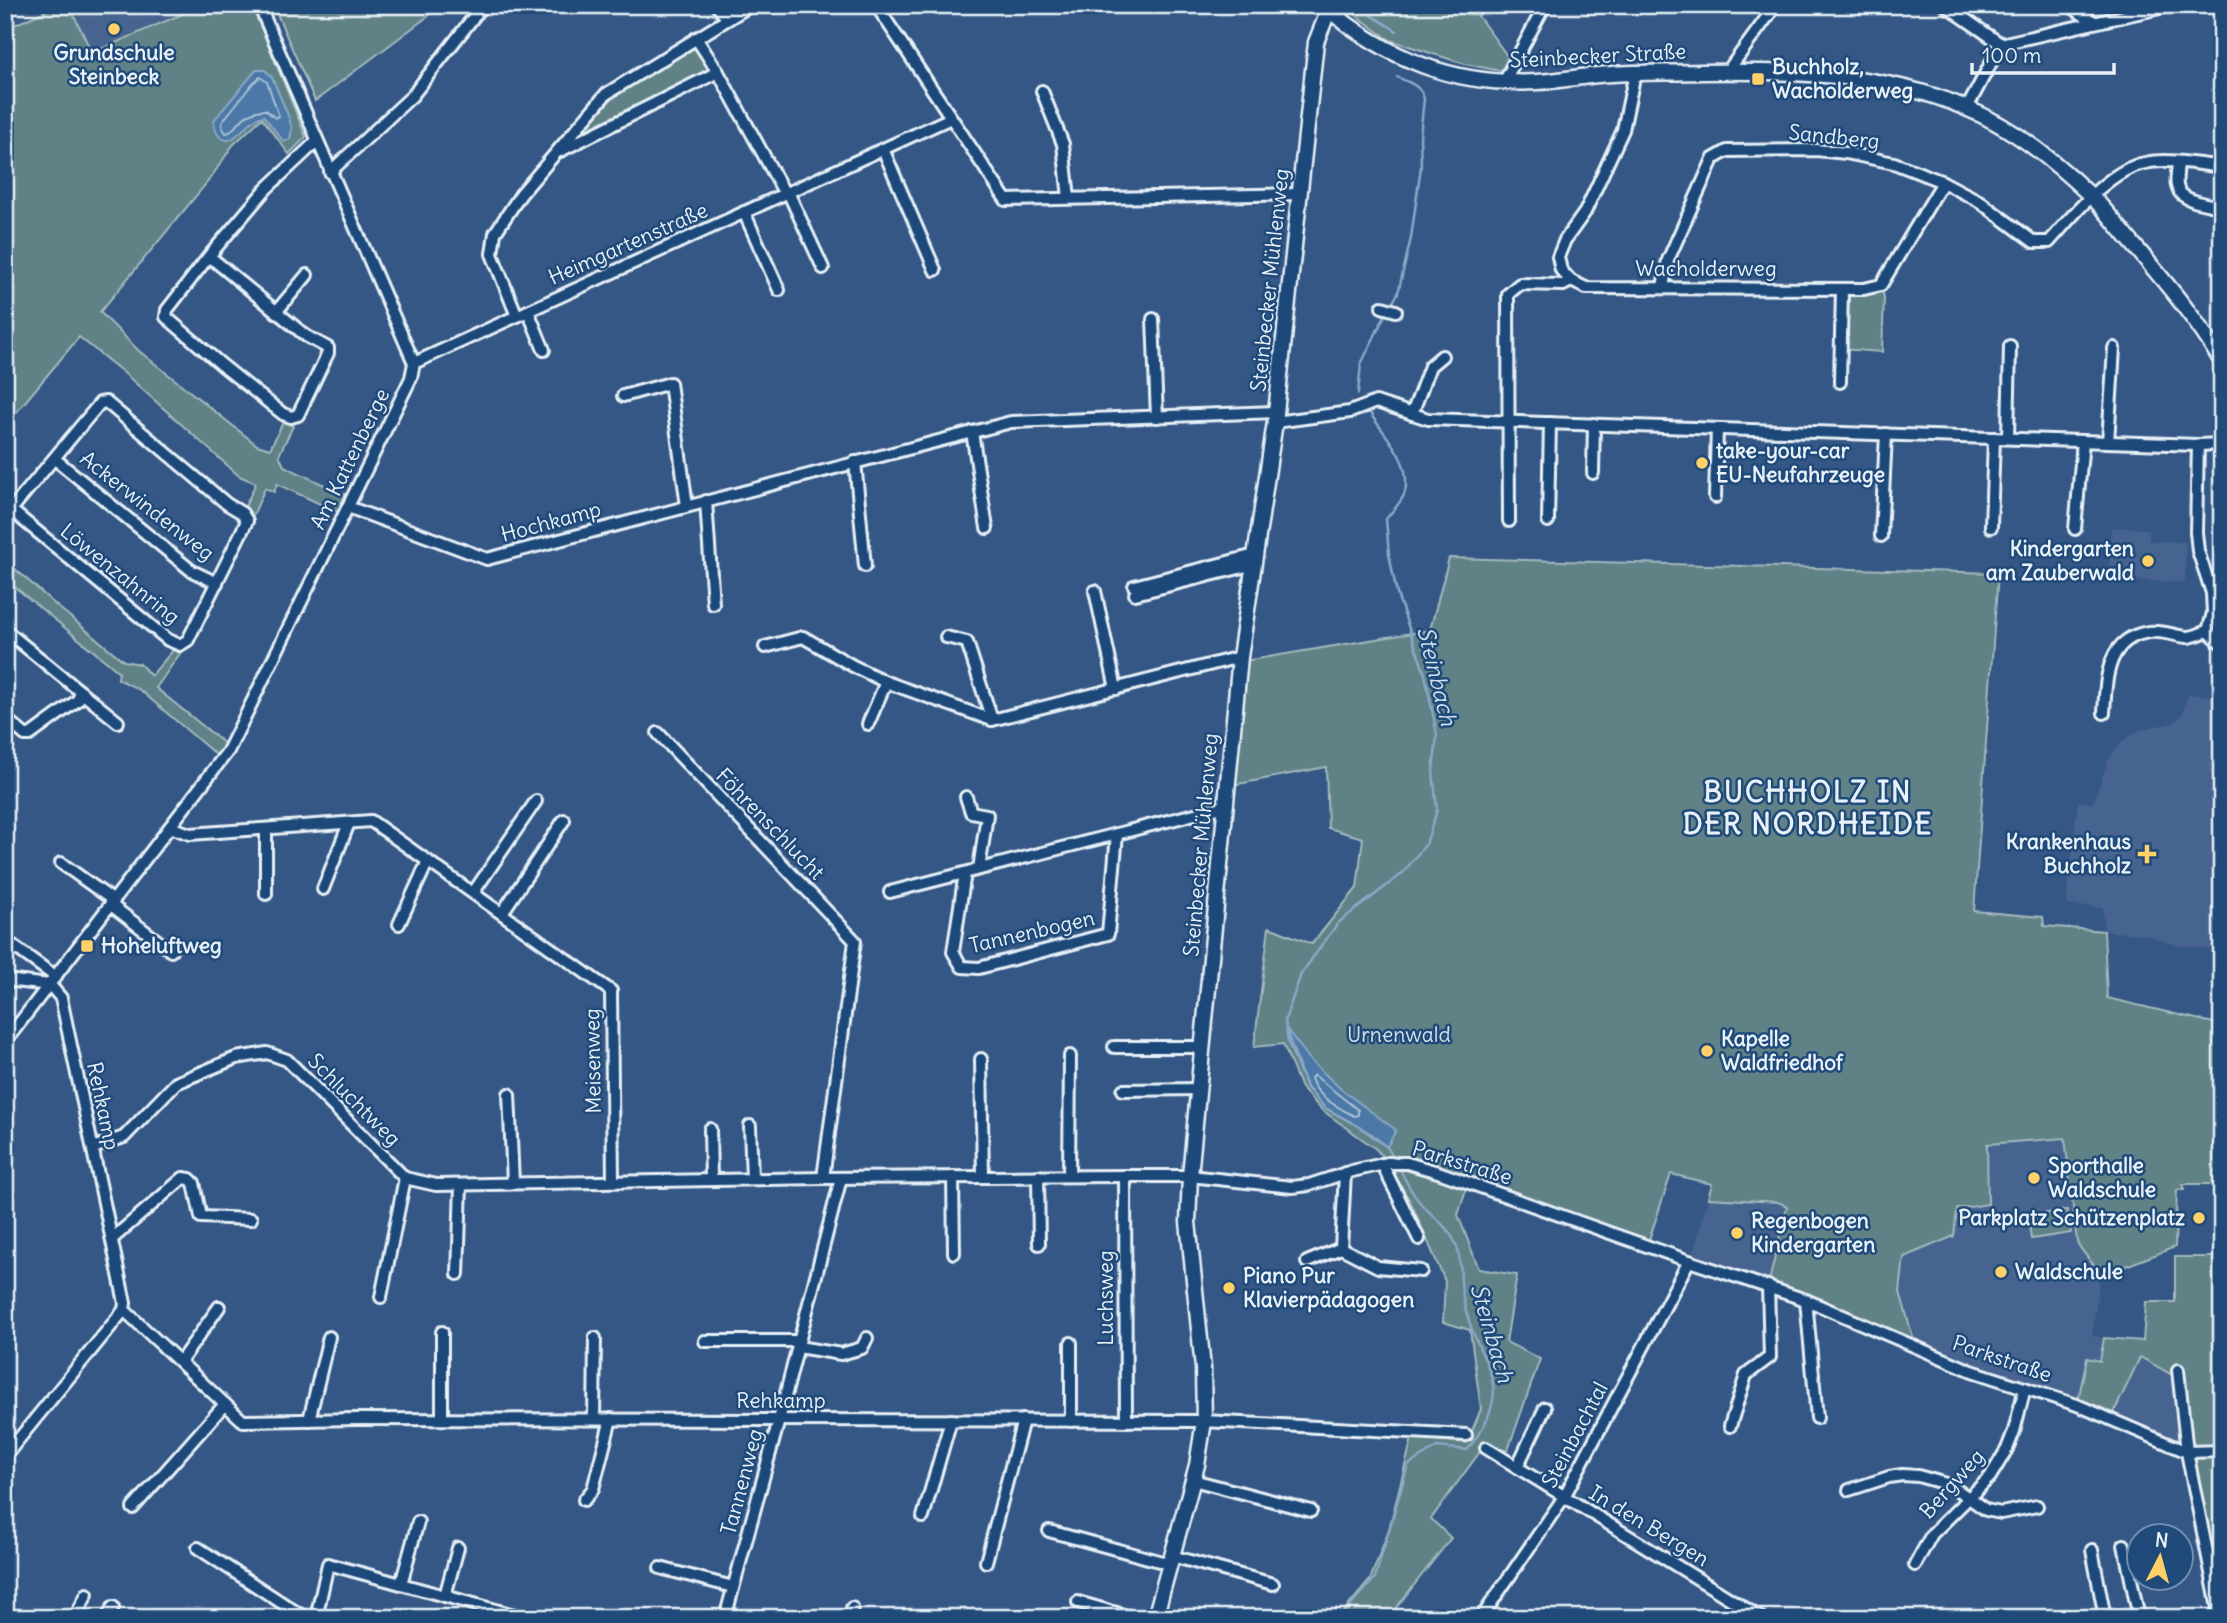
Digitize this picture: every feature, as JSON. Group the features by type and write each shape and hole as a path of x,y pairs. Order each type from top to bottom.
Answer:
{"street":[{"path":"259,5 414,363"},
{"path":"330,172 412,96 482,5"},
{"path":"716,5 727,19"},
{"path":"544,350 492,254 495,233 521,194 606,94 751,5"},
{"path":"876,5 1006,200 1300,194"},
{"path":"1504,82 1545,5"},
{"path":"1727,72 1776,5"},
{"path":"1945,5 2001,44 2173,5"},
{"path":"2069,5 2094,22"},
{"name":"Steinbecker Straße","path":"1326,8 1354,30 1389,51 1428,69 1461,77 1504,82 1540,82 1588,76 1727,72 1854,77 1912,88 1967,108 2003,127 2037,150 2092,197 2175,294 2221,357"},
{"name":"Steinbecker Mühlenweg","path":"1155,1618 1193,1480 1204,1421 1203,1368 1188,1222 1190,1176 1240,657 1276,417 1317,42 1326,17 1326,8"},
{"path":"696,38 786,193 823,268"},
{"path":"1967,108 2001,44"},
{"path":"555,154 718,72"},
{"path":"1571,281 1561,270 1558,257 1565,240 1585,212 1623,130 1635,74"},
{"path":"1042,92 1063,144 1069,198"},
{"name":"Heimgartenstraße","path":"414,363 951,118"},
{"path":"209,256 306,336 328,348 298,415 291,417 284,414 166,317 167,310 209,256 266,189 317,141"},
{"path":"883,149 934,270"},
{"name":"Sandberg","path":"1663,288 1668,260 1713,159 1727,151 1816,150 1894,163 1943,182 1979,201 2034,242 2049,242 2118,174 2145,163 2178,162 2222,167"},
{"path":"2178,162 2179,192 2186,198 2222,208"},
{"name":"Wacholderweg","path":"1510,421 1508,294 1520,284 1563,285 1571,281 1586,288 1842,289 1864,289 1881,285 1943,182"},
{"path":"744,212 779,290"},
{"path":"276,312 307,275"},
{"path":"1840,382 1842,289"},
{"path":"1382,307 1395,311"},
{"path":"1153,319 1157,416"},
{"path":"2008,439 2010,346"},
{"path":"2108,442 2114,348"},
{"path":"1412,414 1430,366 1442,356"},
{"name":"Am Kattenberge","path":"5,1042 228,751 411,378 414,363"},
{"path":"623,396 670,383 687,506"},
{"name":"Löwenzahnring","path":"8,514 168,639 180,645 188,640 247,521 245,516 227,505 106,402 100,403 55,458"},
{"name":"Hochkamp","path":"348,507 487,559 1011,422 1157,416 1276,417 1350,412 1376,402 1427,419 2222,444"},
{"path":"1509,521 1510,421"},
{"path":"1548,521 1550,423"},
{"path":"1593,473 1594,424"},
{"path":"1716,497 1717,429"},
{"path":"972,432 987,528"},
{"path":"1881,536 1886,434"},
{"path":"1991,527 1994,438"},
{"path":"2075,529 2083,441"},
{"path":"2198,445 2196,532 2198,551 2212,593 2213,613 2208,631"},
{"path":"8,514 55,458"},
{"name":"Ackerwindenweg","path":"55,458 192,571 217,583"},
{"path":"855,463 865,566"},
{"path":"706,501 713,604"},
{"path":"1134,590 1255,559"},
{"path":"1095,591 1116,689"},
{"path":"5,629 118,722"},
{"path":"2208,631 2222,644"},
{"path":"2104,713 2106,676 2110,661 2119,648 2133,638 2149,632 2190,637 2208,631"},
{"path":"946,636 967,642 992,720"},
{"path":"765,647 803,637 886,682 992,720 1240,657"},
{"path":"868,724 886,682"},
{"path":"5,718 25,735 30,736 78,700 81,692"},
{"name":"Föhrenschlucht","path":"657,733 855,941 823,1178"},
{"path":"966,797 971,811 987,815 979,869"},
{"path":"473,893 537,801"},
{"path":"890,892 1226,806"},
{"path":"502,914 564,820"},
{"name":"Meisenweg","path":"170,827 190,834 371,821 611,991 613,1181"},
{"path":"323,889 349,823"},
{"path":"266,829 266,894"},
{"name":"Tannenbogen","path":"965,873 953,952 962,967 979,968 1108,934 1117,834"},
{"path":"399,924 428,861"},
{"path":"61,863 171,951"},
{"path":"5,940 53,981"},
{"path":"5,980 53,981"},
{"name":"Rehkamp","path":"53,981 61,998 125,1303 124,1310 243,1420 1204,1421"},
{"path":"1114,1046 1203,1047"},
{"name":"Schluchtweg","path":"93,1149 124,1136 176,1083 236,1058 267,1053 288,1060 405,1178"},
{"path":"1069,1176 1070,1056"},
{"path":"981,1059 983,1177"},
{"path":"1123,1090 1199,1089"},
{"path":"509,1094 513,1183"},
{"path":"750,1126 752,1179"},
{"path":"710,1129 711,1180"},
{"name":"Parkstraße","path":"405,1178 436,1185 461,1185 1125,1175 1190,1176 1292,1187 1309,1185 1382,1164 1408,1163 1806,1300 1972,1371 2077,1405 2188,1452 2222,1451"},
{"name":"Parkstraße","path":"1382,1164 1419,1239"},
{"path":"1341,1248 1345,1173"},
{"name":"Luchsweg","path":"1125,1175 1126,1421"},
{"path":"1038,1176 1039,1244"},
{"path":"953,1177 954,1253"},
{"path":"112,1240 183,1178 194,1183 201,1216 251,1219"},
{"path":"381,1297 405,1178"},
{"name":"Tannenweg","path":"725,1618 841,1178"},
{"path":"458,1274 461,1185"},
{"path":"1307,1262 1341,1248 1378,1267 1421,1271"},
{"name":"Steinbachtal","path":"1480,1618 1564,1497 1689,1261"},
{"path":"1730,1426 1746,1375 1770,1357 1768,1286"},
{"path":"1806,1300 1817,1418"},
{"path":"180,1362 219,1307"},
{"path":"5,1456 124,1310"},
{"path":"442,1332 442,1419"},
{"path":"309,1420 329,1337"},
{"path":"594,1419 595,1338"},
{"path":"705,1341 798,1344 841,1354 862,1348 867,1338"},
{"path":"1071,1343 1071,1420"},
{"path":"2178,1370 2188,1452 2220,1618"},
{"name":"Bergweg","path":"1914,1564 1932,1534 1990,1477 2007,1449 2025,1388"},
{"path":"133,1508 225,1404"},
{"path":"1517,1467 1545,1408"},
{"path":"584,1500 593,1489 611,1419"},
{"path":"923,1517 951,1420"},
{"path":"986,1562 1023,1420"},
{"path":"1204,1421 1466,1435"},
{"name":"In den Bergen","path":"1486,1448 1761,1618"},
{"path":"1849,1490 1889,1477 1919,1476 1950,1485 1986,1510 2001,1513 2037,1506"},
{"path":"1193,1480 1311,1511"},
{"path":"401,1584 418,1522"},
{"path":"1049,1531 1273,1584"},
{"path":"2124,1545 2139,1618"},
{"path":"198,1548 305,1618"},
{"path":"445,1596 458,1548"},
{"path":"2092,1549 2105,1618"},
{"path":"316,1618 328,1564 518,1617"},
{"path":"660,1568 733,1587"},
{"path":"75,1618 87,1594"},
{"path":"1078,1602 1134,1618"},
{"path":"472,1618 476,1605"}],"shaded area":[{"name":"Grundschule Steinbeck","path":"69,5 203,5 92,53"},
{"name":"Kindergarten am Zauberwald","path":"2111,527 2149,529 2149,541 2186,542 2185,582 2109,580"},
{"name":"Krankenhaus Buchholz","path":"2188,694 2222,697 2222,950 2178,946 2146,935 2104,931 2103,908 2066,905 2078,801 2093,803 2108,760 2122,741 2141,729 2174,723 2182,715"},
{"name":"Waldschule","path":"2065,1138 2077,1242 2100,1276 2092,1336 2104,1338 2100,1361 2087,1359 2077,1405 1916,1348 1900,1292 1904,1256 1954,1236 1957,1209 1986,1144"},
{"path":"1708,1198 1778,1201 1787,1206 1768,1286 1691,1262"},
{"path":"2140,1357 2179,1379 2187,1452 2111,1419"}],"green space":[{"path":"59,5 69,5 92,53 203,5 252,5 306,137 289,154 262,118 233,145 210,179 100,312 139,351 257,445 270,449 283,422 293,426 279,455 284,466 352,498 344,515 277,484 274,492 265,488 252,518 242,513 256,483 239,476 124,373 79,337 5,426 5,29"},
{"path":"273,5 443,5 315,101"},
{"path":"1342,5 1470,5 1508,57 1501,71 1465,64 1390,40"},
{"path":"696,38 718,72 555,154 606,94"},
{"path":"1881,285 1884,298 1882,352 1840,349 1842,289"},
{"name":"Urnenwald","path":"1449,558 1998,573 1974,911 2043,917 2044,926 2104,931 2107,998 2222,1025 2222,1184 2183,1184 2185,1189 2177,1190 2175,1247 2100,1276 2077,1242 2065,1138 1987,1144 1988,1204 1957,1209 1954,1236 1904,1257 1900,1292 1916,1348 1768,1286 1787,1206 1778,1202 1708,1198 1712,1184 1671,1174 1647,1246 1468,1183 1458,1215 1479,1269 1517,1275 1506,1342 1540,1359 1508,1450 1482,1449 1431,1519 1451,1538 1388,1618 1338,1618 1370,1580 1389,1529 1412,1438 1467,1443 1481,1409 1470,1330 1443,1322 1445,1281 1412,1205 1388,1163 1376,1149 1322,1110 1301,1088 1283,1044 1254,1047 1269,927 1312,944 1357,888 1363,838 1328,828 1326,767 1228,786 1244,661 1430,630"},
{"path":"5,560 124,661 140,664 151,676 174,649 181,652 156,688 230,748 222,760 140,690 118,679 119,672 5,579"},
{"path":"2067,1210 2071,1233 2031,1239 2028,1216"},
{"path":"2175,1257 2222,1257 2222,1618 2179,1379 2140,1357 2111,1419 2077,1405 2087,1358 2100,1361 2104,1338 2143,1341 2146,1302 2175,1302"}],"water":[{"path":"256,70 265,70 272,77 289,118 292,129 290,139 284,142 264,116 230,139 225,140 216,131 214,120"},
{"path":"1286,1028 1311,1061 1342,1090 1396,1130 1387,1147 1372,1134 1325,1108 1306,1087"}],"waterway":[{"name":"Steinbach","path":"1355,5 1397,31"},
{"name":"Steinbach","path":"1391,306 1398,293 1411,238 1421,166 1420,137 1424,98 1417,87 1397,77"},
{"name":"Steinbach","path":"1358,394 1361,364 1387,311"},
{"name":"Steinbach","path":"1310,1091 1288,1042 1285,1020 1301,974 1338,923 1402,874 1426,844 1437,810 1433,771 1437,735 1425,674 1397,594 1389,554 1386,519 1404,495 1405,470 1396,449 1370,413"},
{"name":"Steinbach","path":"1314,1096 1325,1108 1351,1122"},
{"name":"Steinbach","path":"1363,1129 1387,1147 1392,1155"},
{"name":"Steinbach","path":"1340,1618 1375,1578 1408,1465 1437,1447 1467,1450 1492,1407 1494,1390 1469,1321 1462,1291 1457,1247 1448,1230 1415,1197 1400,1169"}],"place":[{"name":"Grundschule Steinbeck","path":"114,29"},
{"name":"Buchholz, Wacholderweg","path":"1758,79"},
{"name":"take-your-car EU-Neufahrzeuge","path":"1702,463"},
{"name":"Kindergarten am Zauberwald","path":"2148,561"},
{"name":"Krankenhaus Buchholz","path":"2147,854"},
{"name":"Hoheluftweg","path":"87,946"},
{"name":"Kapelle Waldfriedhof","path":"1707,1051"},
{"name":"Sporthalle Waldschule","path":"2034,1178"},
{"name":"Parkplatz Schützenplatz","path":"2199,1218"},
{"name":"Regenbogen Kindergarten","path":"1737,1233"},
{"name":"Waldschule","path":"2001,1272"},
{"name":"Piano Pur Klavierpädagogen","path":"1229,1288"}],"district":[{"name":"BUCHHOLZ IN DER NORDHEIDE","path":"1808,808"}]}
